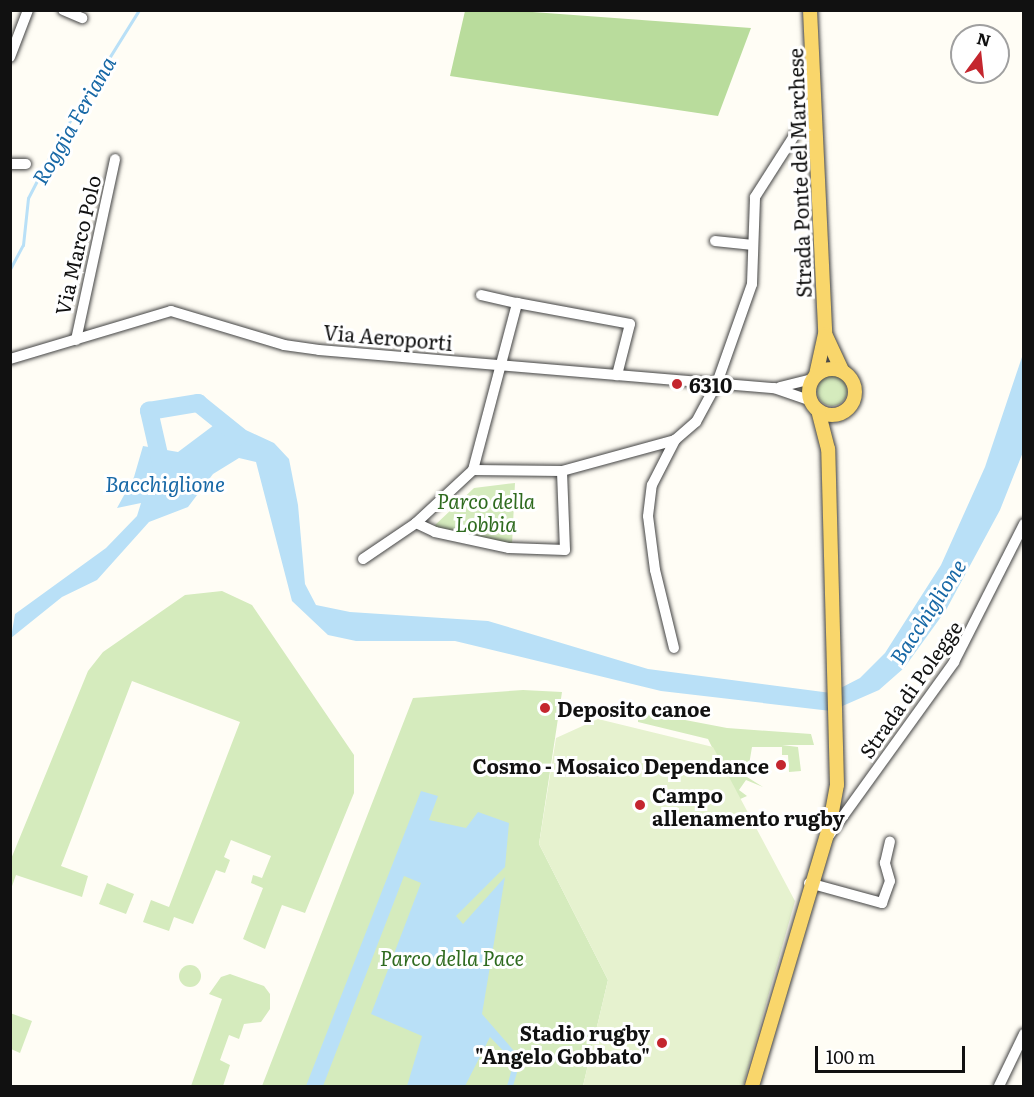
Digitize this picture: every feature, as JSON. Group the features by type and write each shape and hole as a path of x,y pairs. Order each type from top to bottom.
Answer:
{"main road":[{"name":"Strada Ponte del Marchese","path":"810,10 825,334 814,377 814,406 828,449 837,728 832,803"},
{"name":"Strada Ponte del Marchese","path":"825,334 842,371 852,380 855,392 851,404 841,413 828,449"},
{"path":"814,377 828,369 842,371"},
{"path":"814,406 841,413"},
{"path":"810,881 825,842 832,803"},
{"path":"752,1086 832,803"}],"street":[{"path":"10,57 28,10"},
{"path":"63,10 82,18"},
{"name":"Strada Ponte del Marchese","path":"674,648 655,570 648,516 657,470 675,440 696,422 717,383 752,284 755,197 796,134"},
{"name":"Via Marco Polo","path":"76,340 115,159"},
{"path":"10,164 26,164"},
{"path":"715,241 753,245"},
{"path":"481,296 630,324 617,375"},
{"path":"363,560 416,523 473,470 517,303"},
{"name":"Via Aeroporti","path":"10,359 76,340 152,313 171,311 284,345 499,366 774,388 814,406"},
{"name":"Via Aeroporti","path":"774,388 814,377"},
{"path":"473,470 562,471 675,440"},
{"path":"416,523 435,532 509,548 565,550 562,471"},
{"name":"Strada di Polegge","path":"825,842 959,654 1023,524"},
{"path":"832,803 840,808 850,806"},
{"path":"810,881 882,903 890,881 885,863 890,842"},
{"path":"999,1086 1023,1034"}],"green space":[{"path":"465,11 519,11 751,28 718,116 450,76"},
{"path":"832,376 838,377 846,385 846,397 838,405 832,406 826,405 818,397 817,391 818,385 826,377"},
{"name":"Parco della Lobbia","path":"515,483 512,545 433,527 474,488"},
{"path":"222,591 252,605 354,755 354,793 305,913 282,905 265,949 243,939 263,888 251,883 253,875 262,878 271,856 231,840 224,857 230,860 225,873 216,870 193,924 174,917 169,931 143,922 151,900 169,907 240,722 132,681 61,866 88,876 82,897 16,875 11,889 11,859 88,671 103,652 185,595"},
{"name":"Parco della Pace","path":"523,690 562,692 539,844 608,980 583,1086 262,1086 413,698"},
{"path":"638,711 727,728 811,734 814,745 782,745 798,747 801,771 789,772 788,755 782,755 782,747 752,747 747,777 763,787 746,780 739,790 747,796 738,800 708,739 638,722"},
{"path":"598,719 713,747 795,901 743,1086 583,1086 608,980 539,844 556,738"},
{"path":"107,883 134,894 126,914 99,904"},
{"path":"190,965 198,968 201,976 198,984 190,987 182,984 179,976 182,968"},
{"path":"230,974 264,986 270,994 270,1009 261,1022 244,1024 239,1039 229,1035 220,1060 230,1065 223,1086 191,1086 222,999 209,994 221,977"},
{"path":"10,1013 32,1021 20,1053 11,1049"}],"water":[{"name":"Bacchiglione","path":"1023,354 1023,452 1000,510 946,610 904,668 879,690 831,711 661,691 455,641 356,641 328,635 292,601 256,462 239,458 213,474 188,507 149,522 97,580 62,597 11,638 15,614 106,548 137,516 141,503 117,508 134,477 143,446 178,452 222,419 274,443 289,459 298,505 305,584 316,605 350,612 488,621 648,669 831,693 860,678 885,653 941,565 985,467"},
{"path":"421,791 438,796 429,820 466,828 478,812 509,823 505,867 456,916 463,924 505,877 482,1014 521,1059 513,1086 507,1086 514,1062 490,1037 465,1086 407,1086 422,1036 371,1014 421,883 404,876 323,1086 306,1086"}],"waterway":[{"name":"Roggia Feriana","path":"10,269 23,245 28,198 58,140 139,10"},
{"path":"163,472 149,411 198,403 239,436"}],"place":[{"name":"6310","path":"677,384"},
{"name":"Deposito canoe","path":"545,708"},
{"name":"Cosmo - Mosaico Dependance","path":"781,765"},
{"name":"Campo allenamento rugby","path":"640,805"},
{"name":"Stadio rugby \"Angelo Gobbato\"","path":"662,1043"}]}
